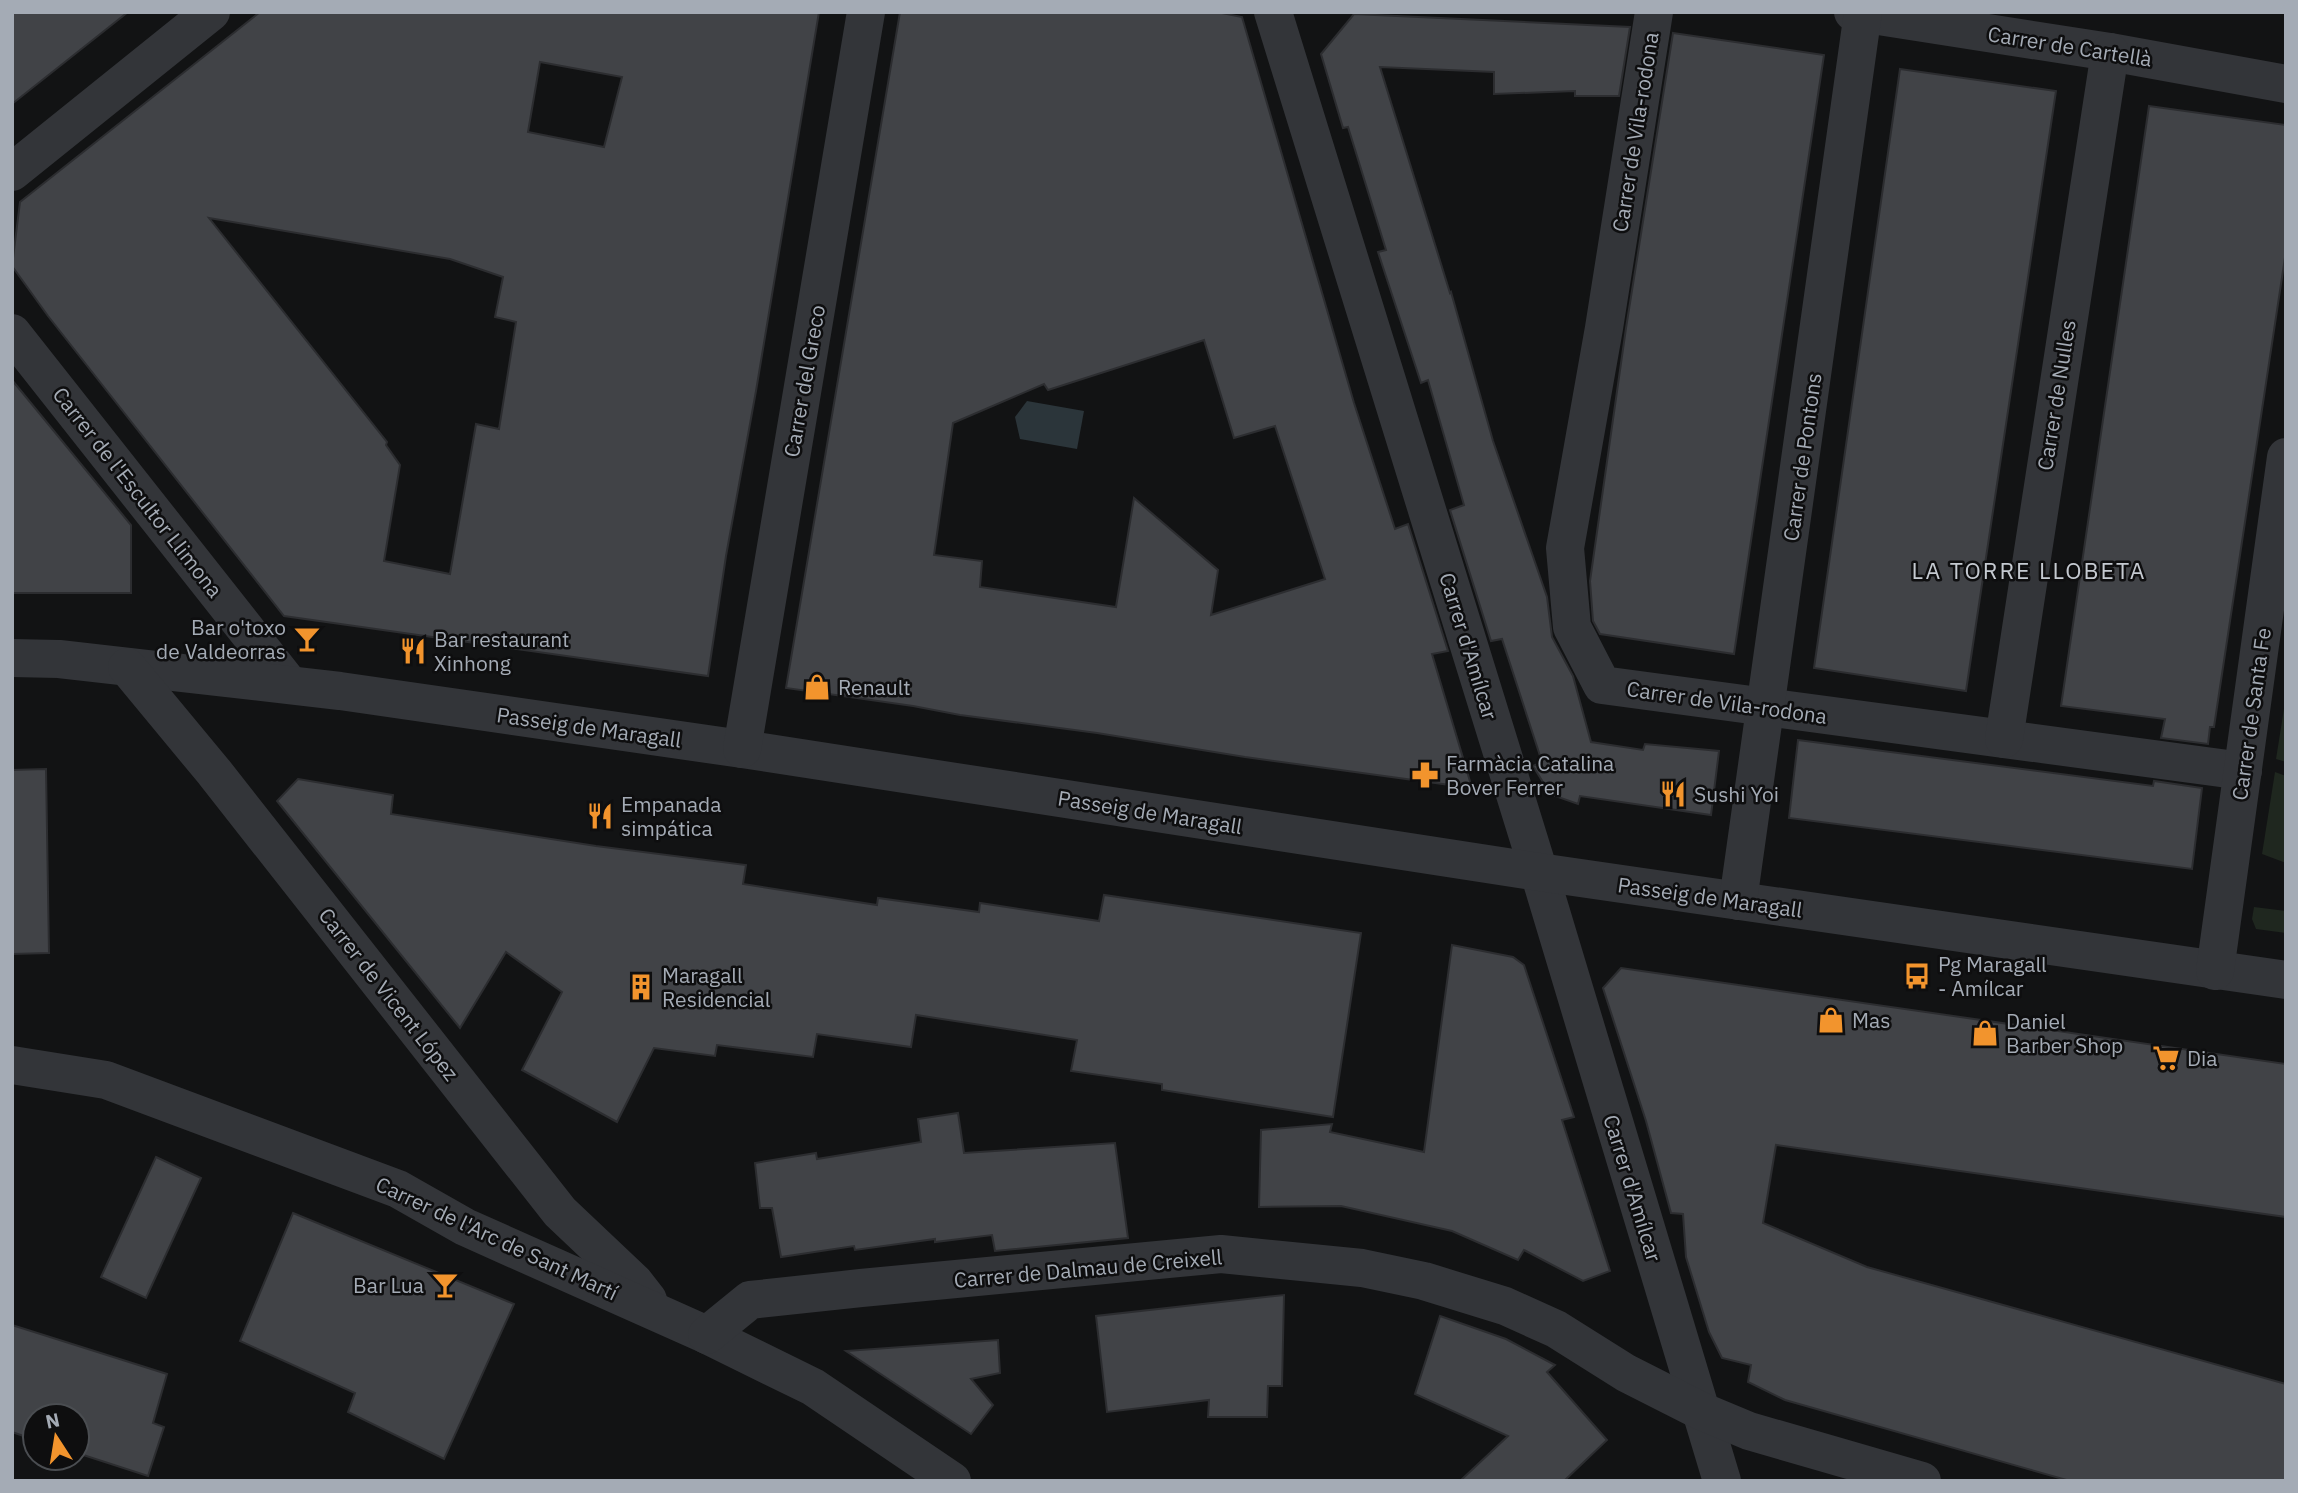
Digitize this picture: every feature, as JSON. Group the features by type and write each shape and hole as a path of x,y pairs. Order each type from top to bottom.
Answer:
{"street":[{"path":"12,172 211,12"},
{"name":"Carrer del Greco","path":"742,749 866,12"},
{"name":"Carrer d'Amílcar","path":"1273,12 1539,872 1722,1481"},
{"name":"Carrer de Vila-rodona","path":"1654,12 1565,548 1572,627 1602,685 2242,771"},
{"name":"Carrer de Cartellà","path":"1860,13 2110,52 2286,84"},
{"name":"Carrer de Pontons","path":"1738,901 1860,13"},
{"name":"Carrer de Nulles","path":"2004,739 2110,52"},
{"name":"Carrer de l'Escultor Llimona","path":"12,333 289,684"},
{"name":"Carrer de Santa Fe","path":"2215,971 2286,457"},
{"name":"Passeig de Maragall","path":"12,658 59,659 289,684 742,749 1539,872 2286,980"},
{"name":"Carrer de Vicent López","path":"127,667 214,772 560,1212 634,1282 659,1313"},
{"name":"Carrer de l'Arc de Sant Martí","path":"12,1065 106,1080 398,1189 465,1227 707,1335 813,1387 951,1481"},
{"name":"Carrer de Dalmau de Creixell","path":"707,1335 750,1300 1221,1254 1362,1268 1424,1281 1505,1306 1556,1329 1626,1373 1701,1411 1749,1431 1922,1481"}],"shaded area":[{"path":"1027,401 1084,411 1077,449 1020,439 1015,417"},
{"path":"2286,696 2286,762 2276,759"},
{"path":"2275,772 2286,776 2286,863 2262,854"},
{"path":"2254,907 2286,911 2286,933 2256,929 2252,919"}],"building":[{"path":"12,12 128,12 12,104"},
{"path":"260,12 819,12 708,676 284,616 48,316 12,266 20,202","holes":["540,62 622,77 604,147 528,132","209,218 450,259 503,277 495,317 516,322 499,429 476,424 450,574 384,561 400,465 386,445 387,442"]},
{"path":"900,12 1217,12 1242,17 1354,403 1395,529 1408,524 1448,651 1432,654 1472,788 786,688","holes":["1204,340 1234,438 1275,426 1325,579 1211,615 1218,570 1134,498 1116,607 980,587 982,561 934,555 953,423 1044,384 1048,390"]},
{"path":"1354,14 1630,27 1619,96 1575,96 1575,91 1494,94 1494,72 1380,67 1451,292 1493,441 1547,597 1552,637 1573,676 1591,742 1643,750 1645,744 1719,751 1711,815 1580,796 1578,804 1555,796 1533,766 1542,762 1502,639 1491,641 1450,510 1464,505 1428,380 1421,383 1378,252 1386,250 1348,127 1343,128 1321,54"},
{"path":"1673,33 1824,55 1734,654 1600,634 1593,621 1590,581 1626,328"},
{"path":"1900,69 2056,91 1966,691 1814,668"},
{"path":"2149,106 2286,125 2286,251 2214,727 2210,727 2208,744 2161,738 2165,719 2061,706"},
{"path":"12,380 131,525 131,593 12,593"},
{"path":"1798,740 2153,786 2154,781 2202,788 2192,869 1789,818"},
{"path":"46,769 49,953 12,954 12,770"},
{"path":"298,779 393,795 391,814 596,846 746,865 743,884 877,905 878,898 979,912 980,903 1099,921 1104,895 1361,933 1333,1117 1162,1090 1162,1084 1071,1071 1077,1040 916,1015 911,1047 817,1034 813,1057 717,1045 715,1056 654,1048 617,1122 522,1070 562,992 506,952 460,1028 277,801"},
{"path":"1452,945 1513,957 1524,965 1574,1117 1562,1120 1610,1271 1583,1281 1524,1250 1518,1260 1452,1231 1341,1206 1259,1207 1261,1130 1332,1124 1330,1132 1424,1152"},
{"path":"1621,968 2286,1064 2286,1217 1776,1145 1763,1223 1867,1267 2286,1384 2286,1481 2070,1481 1785,1400 1748,1382 1751,1365 1722,1358 1709,1332 1686,1257 1683,1214 1671,1213 1646,1121 1603,988"},
{"path":"958,1113 964,1153 1115,1143 1128,1238 995,1251 992,1235 935,1242 935,1239 855,1250 854,1246 781,1257 772,1208 760,1208 755,1163 816,1153 817,1159 921,1142 918,1119"},
{"path":"156,1157 201,1178 146,1298 101,1277"},
{"path":"293,1213 514,1304 444,1459 348,1412 355,1393 240,1341"},
{"path":"1284,1295 1282,1386 1268,1386 1267,1417 1208,1417 1209,1400 1107,1412 1096,1316"},
{"path":"1440,1316 1506,1339 1555,1365 1547,1372 1607,1440 1564,1481 1460,1481 1508,1436 1415,1394"},
{"path":"12,1325 167,1374 153,1423 164,1427 148,1476 91,1458 91,1402 21,1402 21,1435 12,1432"},
{"path":"998,1340 1000,1373 971,1379 993,1405 971,1434 846,1351"}],"place":[{"name":"Bar o'toxo de Valdeorras","path":"307,639"},
{"name":"Bar restaurant Xinhong","path":"413,651"},
{"name":"Renault","path":"817,687"},
{"name":"Farmàcia Catalina Bover Ferrer","path":"1425,775"},
{"name":"Sushi Yoi","path":"1673,794"},
{"name":"Empanada simpática","path":"600,816"},
{"name":"Pg Maragall - Amílcar","path":"1917,976"},
{"name":"Maragall Residencial","path":"641,987"},
{"name":"Mas","path":"1831,1020"},
{"name":"Daniel Barber Shop","path":"1985,1033"},
{"name":"Dia","path":"2166,1058"},
{"name":"Bar Lua","path":"445,1285"}],"district":[{"name":"LA TORRE LLOBETA","path":"2029,570"}]}
